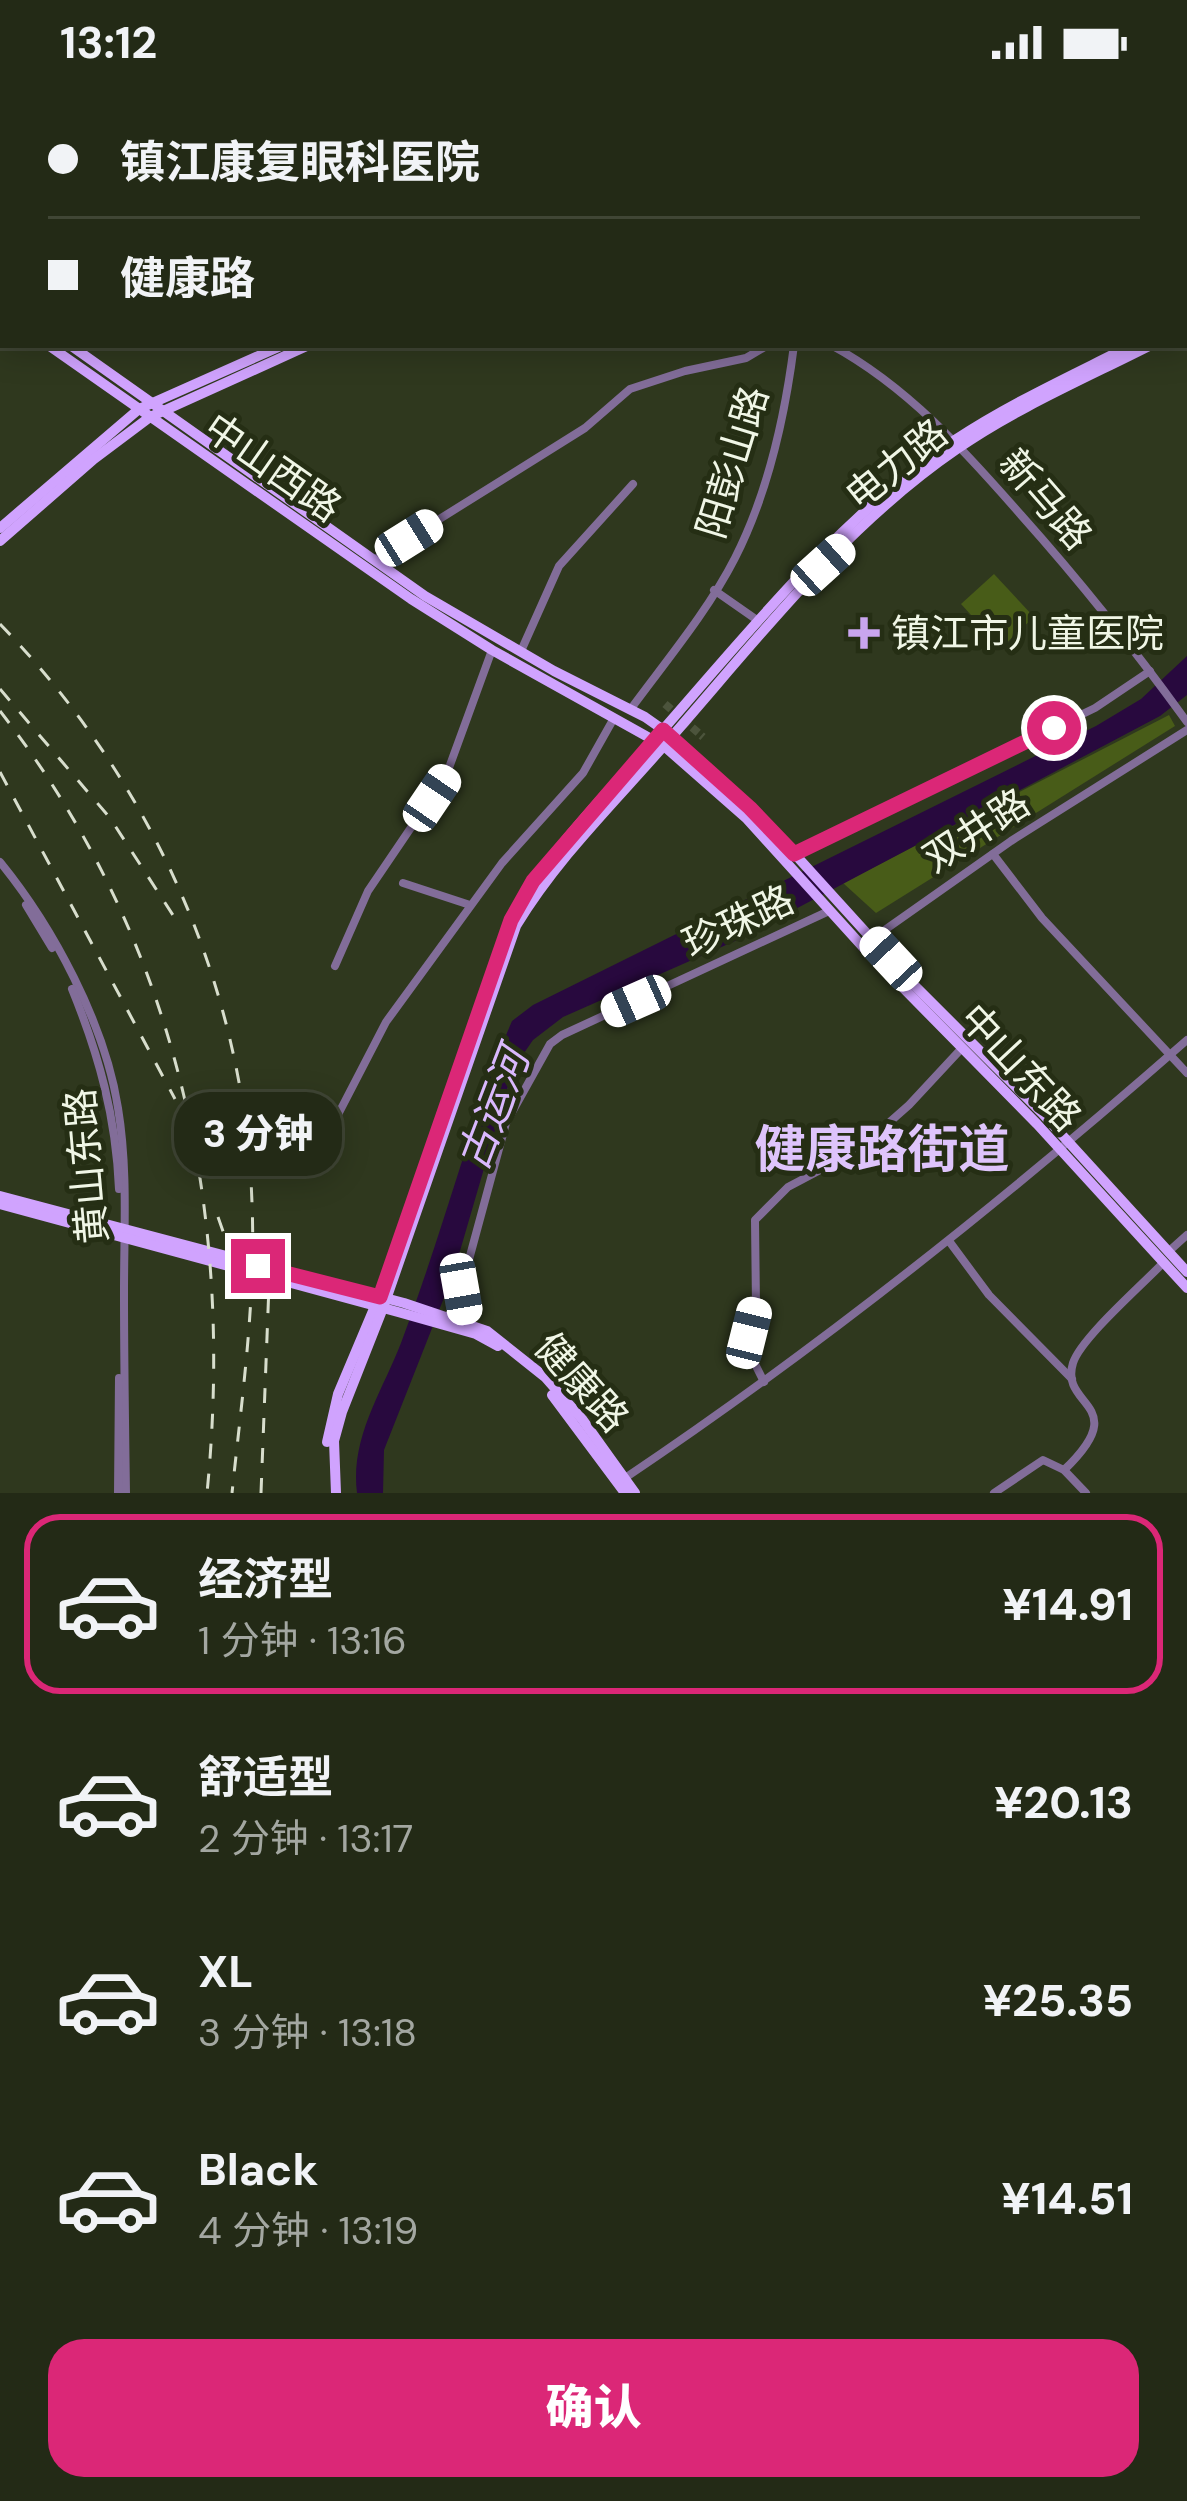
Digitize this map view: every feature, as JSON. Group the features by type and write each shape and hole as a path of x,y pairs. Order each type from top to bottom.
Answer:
{"main road":[{"name":"中山西路","path":"52,348 492,650 663,738"},
{"name":"中山西路","path":"74,348 369,564 631,710 663,738"},
{"path":"0,541 145,413 152,401 276,348"},
{"path":"0,528 145,413 164,410 302,348"},
{"name":"电力路","path":"663,738 757,620 859,520 957,444 1127,348"},
{"name":"电力路","path":"663,738 823,565 957,444 1145,348"},
{"path":"333,1493 338,1426 511,920 533,881 663,738"},
{"name":"中山东路","path":"663,738 795,860 963,1046 1063,1147"},
{"name":"中山东路","path":"826,896 830,910 1063,1147 1166,1258 1187,1288"},
{"name":"健康路","path":"0,1200 459,1323 501,1348 540,1381 635,1493"},
{"name":"中山东路","path":"1166,1258 1187,1272"}],"street":[{"path":"369,564 585,428 630,389 746,358 763,348"},
{"name":"阳彭山路","path":"631,710 735,557 770,463 787,399 794,348"},
{"name":"新马路","path":"836,348 872,369 957,444 1150,671 1187,726"},
{"path":"520,652 559,566 633,484"},
{"path":"714,590 757,620"},
{"path":"335,966 368,891 446,776 492,650"},
{"path":"795,860 1095,708 1150,671"},
{"path":"320,1162 329,1132 386,1022 470,905 583,773 615,717"},
{"name":"双井路","path":"866,942 1187,726"},
{"path":"993,854 1042,918 1187,1073"},
{"name":"黄山东路","path":"0,866 44,922 86,1008 118,1104 123,1233 122,1493"},
{"path":"403,883 470,905"},
{"name":"珍珠路","path":"459,1323 461,1289 506,1123 550,1044 830,910"},
{"path":"623,1484 949,1241 1187,1040"},
{"path":"764,1382 750,1354 757,1289 755,1220 788,1187 858,1150 909,1105 963,1046"},
{"path":"1073,1380 1072,1366 1081,1348 1187,1235"},
{"path":"949,1241 988,1295 1073,1380 1096,1418 1094,1436 1064,1470"},
{"path":"994,1493 1043,1460 1064,1470 1086,1493"}],"green space":[{"path":"994,574 1034,617 1001,648 961,604"},
{"path":"1169,715 1175,726 876,913 843,883"}],"water":[{"name":"古运河","path":"1187,656 1187,695 1160,716 735,941 563,1017 533,1040 513,1069 453,1275 384,1450 383,1493 357,1493 363,1434 414,1308 512,1021 533,1005 1096,726 1141,699"}],"tunnel":[{"path":"665,704 703,737"}],"railway":[{"path":"0,624 54,684 102,749 144,818 180,890 209,965 231,1043 245,1122 253,1239 232,1493"},
{"path":"0,689 110,818 180,926"},
{"path":"0,711 61,798 111,890 151,984 180,1081 200,1181 211,1283 213,1387 207,1493"},
{"path":"0,772 175,1099"},
{"path":"218,1217 246,1296"},
{"path":"261,1493 270,1259"}],"place":[{"name":"镇江市儿童医院","path":"864,633"}],"district":[{"name":"健康路街道","path":"882,1149"}],"route":[{"path":"258,1266 380,1297 511,920 533,881 663,730 794,854 1054,728"}]}
